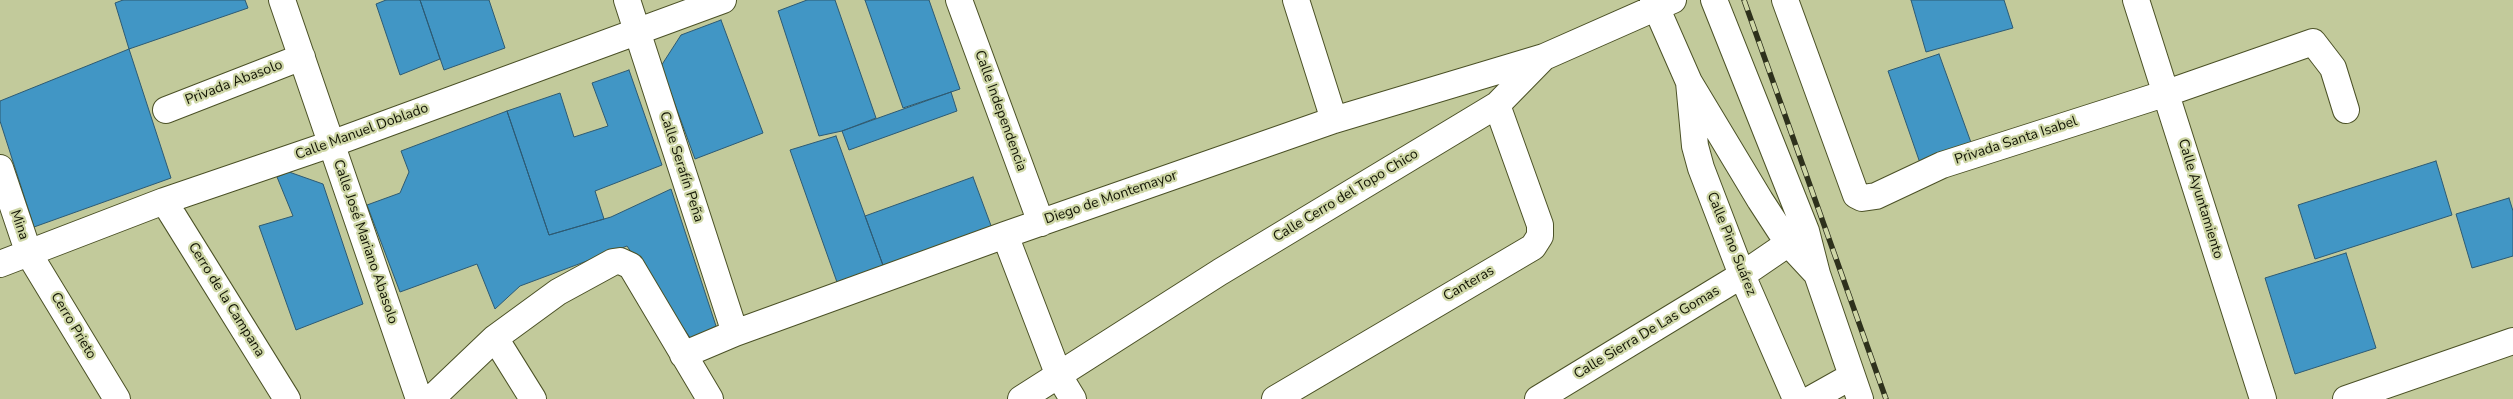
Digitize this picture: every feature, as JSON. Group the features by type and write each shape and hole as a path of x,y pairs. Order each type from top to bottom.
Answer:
{"street":[{"name":"Calle José Mariano Abasolo","path":"282,0 419,399"},
{"name":"Calle Serafín Peña","path":"627,0 735,333"},
{"name":"Calle Manuel Doblado","path":"0,264 164,201 331,144 724,0"},
{"name":"Calle Independencia","path":"959,0 1040,223"},
{"path":"1296,0 1334,120"},
{"name":"Calle Pino Suárez","path":"1714,0 1797,237"},
{"name":"Privada Santa Isabel","path":"1786,0 1856,195 1868,198 1942,165 2167,93 2313,42 2333,68 2346,110"},
{"name":"Calle Ayuntamiento","path":"2136,0 2263,399"},
{"name":"Calle Pino Suárez","path":"1660,3 1690,82 1797,237 1817,274 1856,388"},
{"name":"Calle Cerro del Topo Chico","path":"1021,399 1220,272 1496,105 1544,57 1660,3"},
{"name":"Privada Abasolo","path":"166,110 302,57"},
{"name":"Diego de Montemayor","path":"683,355 735,333 1334,120 1544,57"},
{"name":"Calle Pino Suárez","path":"1690,82 1695,146 1701,168 1742,275 1796,399"},
{"name":"Canteras","path":"1275,399 1533,247 1540,236 1540,226 1496,105"},
{"name":"Mina","path":"0,168 29,254"},
{"name":"Cerro de la Campana","path":"164,201 287,399"},
{"path":"1005,236 1059,376 1073,399"},
{"name":"Calle Sierra De Las Gomas","path":"1538,399 1742,275 1797,237"},
{"name":"Cerro Prieto","path":"29,254 116,399"},
{"path":"431,399 495,338 558,292 613,262 620,261 631,266 710,399"},
{"path":"495,338 533,399"},
{"path":"2346,399 2513,341"},
{"path":"1811,399 1856,388"}],"building":[{"path":"123,0 245,0 248,8 129,49 115,3"},
{"path":"386,0 420,0 440,59 400,75 376,4"},
{"path":"420,0 489,0 505,48 444,70"},
{"path":"807,0 835,0 876,118 842,131 819,136 778,11"},
{"path":"865,0 929,0 960,89 903,108"},
{"path":"1911,0 2004,0 2013,28 1926,52"},
{"path":"721,20 763,133 695,159 661,66 681,35"},
{"path":"129,49 171,178 34,227 0,121 0,101"},
{"path":"1939,54 1973,148 1920,163 1888,71"},
{"path":"629,70 662,165 595,191 604,219 549,235 507,111 560,93 574,137 608,126 592,83"},
{"path":"951,92 957,111 849,150 842,131"},
{"path":"507,111 549,235 611,217 671,189 716,326 691,339 627,246 520,286 495,309 477,264 400,292 367,205 400,193 409,172 401,151"},
{"path":"836,136 884,268 838,285 790,150"},
{"path":"2436,161 2452,215 2315,259 2298,205"},
{"path":"289,172 323,184 363,304 296,330 259,226 293,216 277,177"},
{"path":"973,177 993,231 884,268 865,216"},
{"path":"2509,198 2513,211 2513,256 2472,268 2456,214"},
{"path":"2346,253 2376,348 2295,374 2265,278"}],"railway":[{"path":"1744,0 1886,399"}]}
